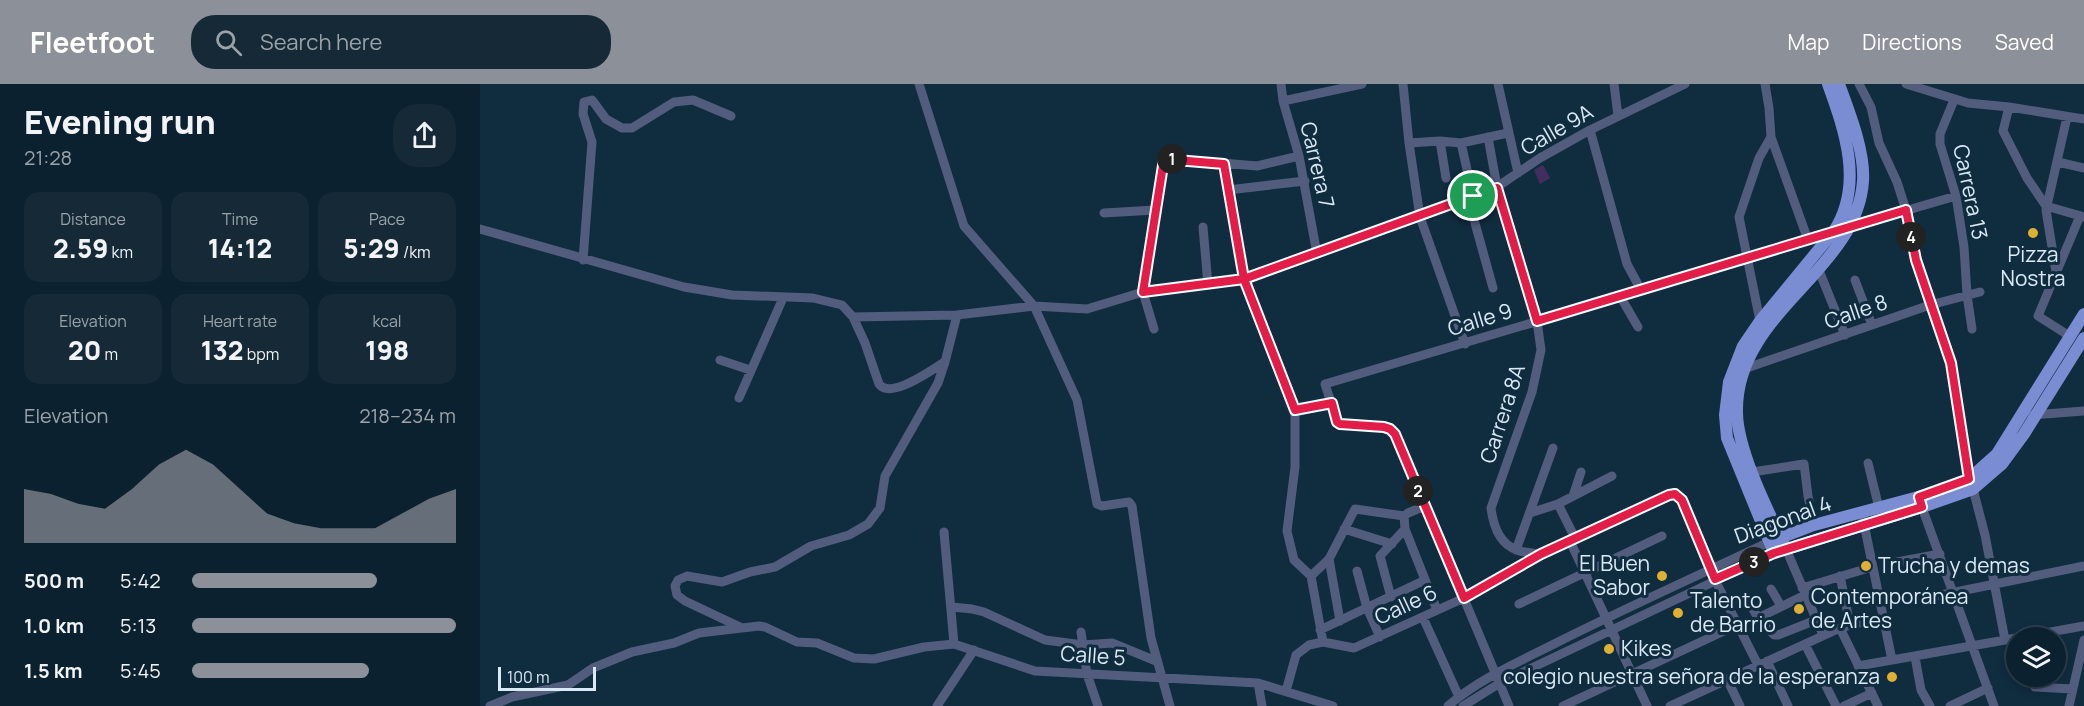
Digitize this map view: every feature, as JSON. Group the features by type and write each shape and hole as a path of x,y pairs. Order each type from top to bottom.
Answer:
{"main road":[{"path":"1778,545 1727,438 1725,415 1729,382 1743,346 1760,321 1834,231 1842,218 1850,196 1849,152 1827,84"},
{"path":"1778,545 1738,435 1737,401 1744,369 1758,338 1851,226 1859,206 1863,179 1858,146 1839,84"},
{"path":"2078,337 2084,314"},
{"name":"Diagonal 4","path":"1971,484 1997,454 2078,337"},
{"name":"Diagonal 4","path":"1778,545 1971,484 2002,464 2037,415 2078,337"},
{"name":"Diagonal 4","path":"1778,545 1814,525 1863,518 1879,508 1920,502"}],"street":[{"path":"919,84 964,226 1034,306 1077,400 1097,504 1102,506 1129,502 1131,504 1142,569 1145,605 1156,661 1170,706"},
{"name":"Carrera 7","path":"1281,84 1283,101 1305,181 1317,254"},
{"path":"1283,101 1362,84"},
{"path":"1403,84 1420,217 1465,344"},
{"path":"1498,84 1518,173"},
{"path":"1614,84 1618,116"},
{"name":"Calle 9A","path":"853,317 957,315 1034,306 1087,309 1143,292 1244,279 1497,188 1540,158 1590,130 1685,84"},
{"path":"1765,84 1771,137 1808,240"},
{"path":"1858,666 2005,640 1995,584 1971,484 1951,363 1916,260 1906,210 1897,182 1879,143 1871,107 1860,84"},
{"path":"1906,84 1922,87 1954,100 2084,120"},
{"path":"583,260 592,142 582,114 584,102 592,100 606,119 622,128 632,128 674,102 693,100 731,116"},
{"name":"Carrera 13","path":"1954,100 1940,134 1940,144 1956,196 1964,247 1972,329"},
{"path":"2008,107 2003,131 2027,178 2046,206 2082,216 2055,272 2038,316 2078,337"},
{"path":"2055,272 2046,206 2067,117"},
{"path":"1590,130 1627,264 1641,290"},
{"name":"Calle 9A","path":"1409,143 1440,141 1461,143 1508,132"},
{"name":"Carrera 8A","path":"1488,137 1497,188 1537,321 1541,350 1532,392 1491,508 1493,525 1504,541 1516,550"},
{"path":"1760,321 1739,217 1759,158 1771,137"},
{"path":"1440,141 1446,178"},
{"path":"1461,143 1471,197 1493,288"},
{"path":"1154,328 1143,292 1164,159 1257,166 1299,156"},
{"path":"2058,162 2084,168"},
{"path":"1224,164 1244,279 1295,410 1294,467 1287,531 1294,560 1311,576 1323,642"},
{"path":"1228,190 1305,181"},
{"name":"Calle 9","path":"1332,403 1325,384 1956,196"},
{"path":"1104,213 1155,210"},
{"path":"1203,227 1208,285"},
{"path":"480,229 684,287 732,295 813,298 842,305 853,317 882,387 888,390 899,388 945,362"},
{"path":"1818,268 1845,335"},
{"path":"1856,280 1872,326"},
{"name":"Calle 8","path":"1744,369 1930,305 1980,292"},
{"path":"1620,296 1638,327"},
{"path":"739,398 783,298"},
{"path":"741,628 677,595 675,586 678,580 687,576 722,582 750,572 775,567 810,546 849,535 868,524 880,508 885,476 938,383 957,315"},
{"path":"720,360 750,370"},
{"path":"1295,410 1332,403 1337,422 1340,424 1384,427 1395,434 1509,706"},
{"path":"2024,415 2084,411"},
{"path":"1541,554 1516,550 1553,448"},
{"path":"1868,463 1879,508"},
{"path":"1752,472 1804,464 1814,525"},
{"path":"1573,496 1581,472"},
{"path":"1530,513 1558,504 1612,476"},
{"name":"Calle 6","path":"1286,691 1296,655 1309,645 1323,642 1354,648 1464,598 1541,554 1669,495 1675,494 1682,500 1710,570"},
{"path":"1920,502 1994,706"},
{"path":"1558,504 1584,573 1647,706"},
{"path":"1311,576 1329,559 1354,510 1404,516 1425,506"},
{"path":"1404,516 1405,529 1437,610"},
{"path":"1863,518 1892,660"},
{"path":"1344,529 1392,544"},
{"path":"1391,597 1380,556 1405,529"},
{"path":"944,532 954,644"},
{"path":"1520,604 1662,536"},
{"path":"1778,545 1804,591 1823,635"},
{"name":"Diagonal 4","path":"1461,701 1496,673 1606,618 1710,570 1778,545"},
{"name":"Diagonal 4","path":"1448,706 1613,631 1778,545"},
{"path":"1897,562 1940,554"},
{"path":"1329,559 1340,621"},
{"path":"1926,598 2084,566"},
{"path":"1758,618 1804,591 1840,576 1872,567"},
{"path":"1710,570 1737,625 1788,706"},
{"path":"1357,571 1367,608 1380,637"},
{"path":"1840,576 1850,624"},
{"path":"1320,630 1425,580"},
{"path":"1771,589 1781,606"},
{"path":"1752,607 1758,618 1774,635 1816,620"},
{"path":"952,608 984,612 1045,640 1083,645 1112,643 1156,661"},
{"path":"1670,706 1688,702 1727,679 1823,635 1850,624 1883,617"},
{"path":"1425,622 1461,701"},
{"path":"1563,706 1737,625"},
{"path":"2066,630 2084,626"},
{"name":"Calle 5","path":"741,628 765,627 797,642 817,643 854,658 874,659 924,647 954,644 1026,669 1161,679 1258,683 1333,706"},
{"path":"490,706 512,697 568,685 593,668 633,652 674,643 699,633 741,628"},
{"path":"1840,628 1878,706"},
{"path":"1081,632 1087,674 1098,706"},
{"path":"2069,706 2084,640"},
{"path":"1805,644 1836,706"},
{"path":"937,706 974,650"},
{"path":"1915,657 1921,690 1930,706"},
{"path":"1727,679 1740,706"},
{"path":"1258,683 1262,706"},
{"path":"2035,687 2073,689"},
{"path":"1950,706 1988,688"},
{"path":"1844,706 1872,693"}],"green space":[{"path":"1543,165 1550,178 1540,184 1534,170"}],"place":[{"name":"Pizza Nostra","path":"2033,233"},
{"name":"Trucha y demas","path":"1866,566"},
{"name":"El Buen Sabor","path":"1662,576"},
{"name":"Contemporánea de Artes","path":"1799,609"},
{"name":"Talento de Barrio","path":"1678,613"},
{"name":"Kikes","path":"1609,649"},
{"name":"colegio nuestra señora de la esperanza","path":"1892,677"}],"route":[{"path":"1473,196 1244,279 1143,292 1164,159 1224,164 1244,279 1295,410 1332,403 1337,422 1344,426 1384,427 1395,434 1464,598 1541,554 1669,495 1675,494 1682,500 1715,579 1774,553 1922,507 1919,497 1969,479 1951,363 1916,260 1906,210 1537,321 1497,188 1473,196"}]}
